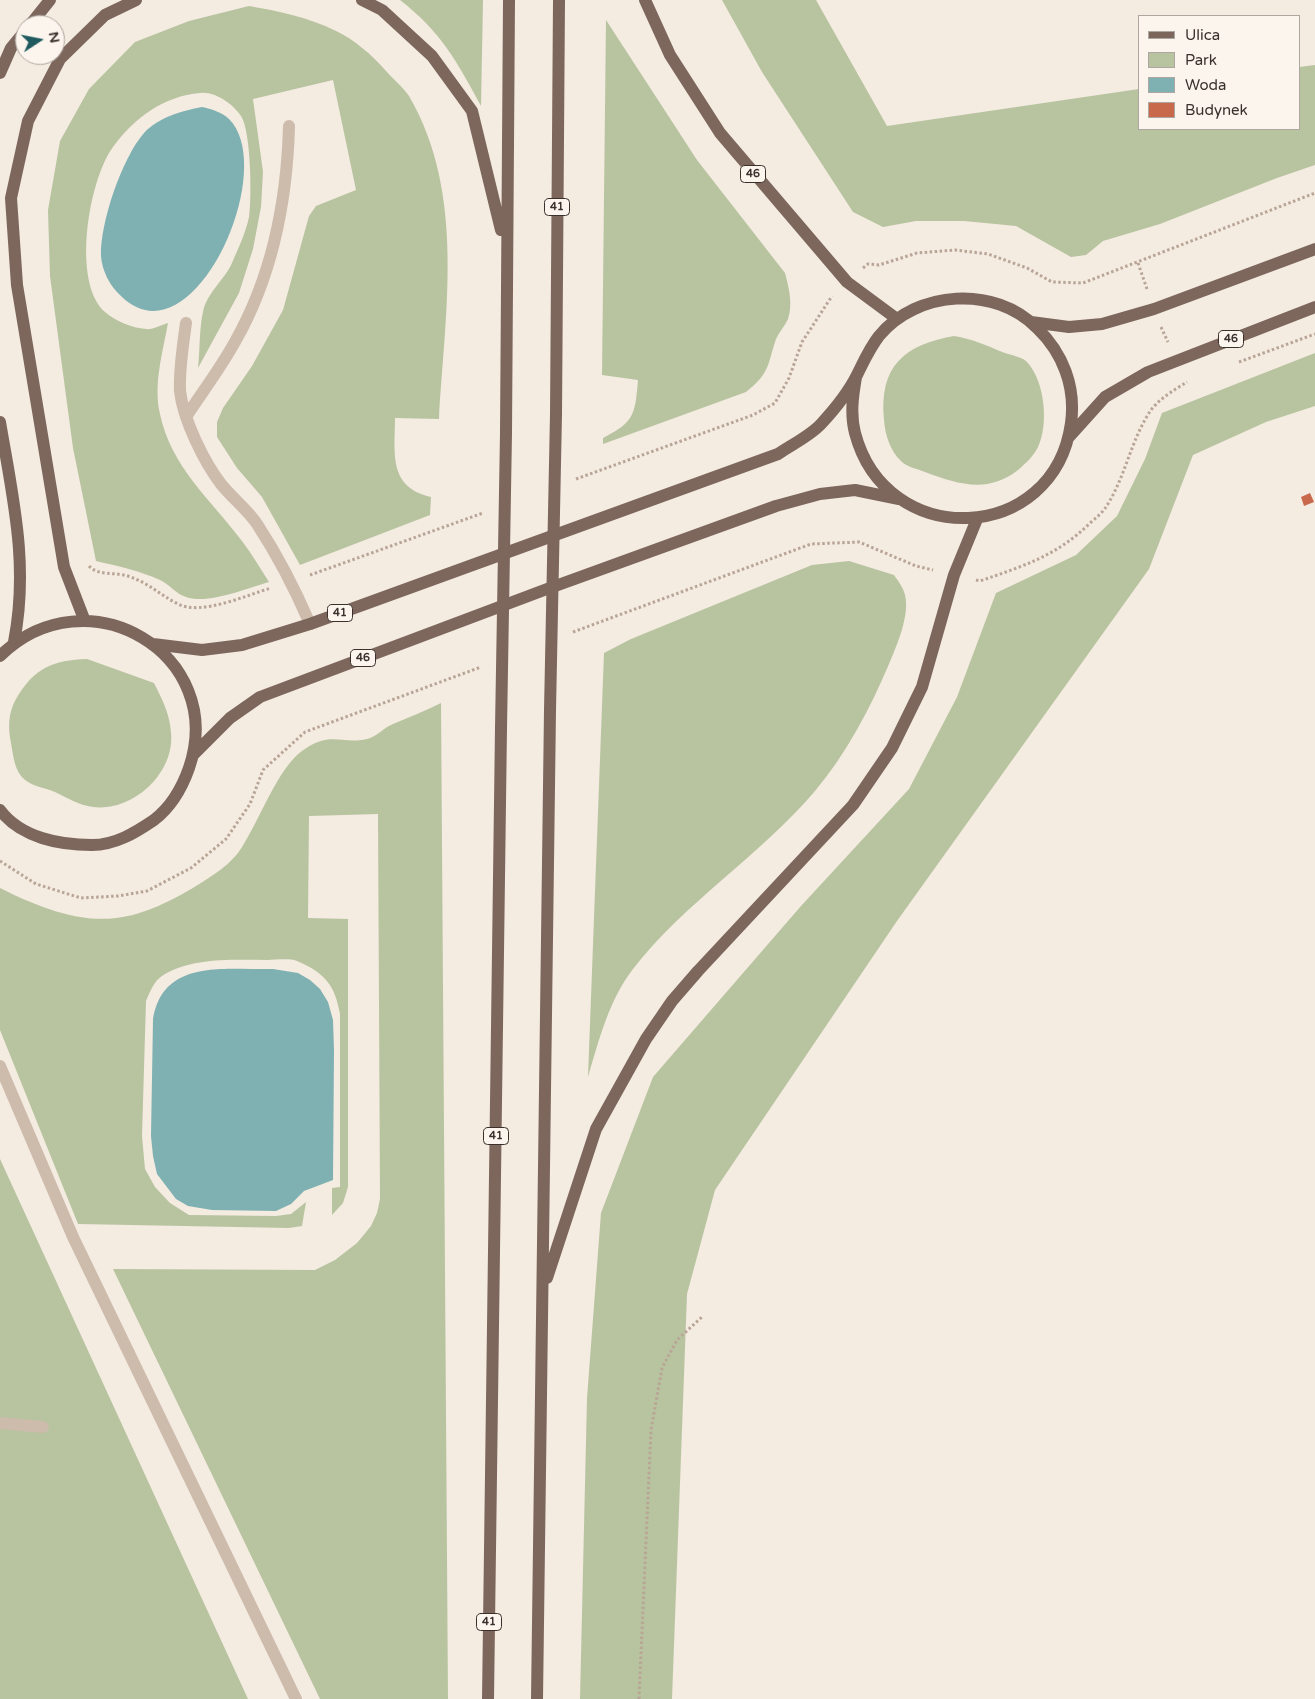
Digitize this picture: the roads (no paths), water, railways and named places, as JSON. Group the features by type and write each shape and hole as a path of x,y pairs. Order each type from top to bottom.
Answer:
{"main road":[{"path":"38,15 50,0"},
{"path":"84,619 64,567 17,285 11,198 28,121 60,59 105,15 136,0"},
{"path":"362,0 382,10 432,56 472,111 506,250"},
{"name":"41","path":"488,1699 506,433 509,0"},
{"name":"41","path":"537,1699 550,710 556,414 559,0"},
{"name":"46","path":"645,0 670,55 720,133 847,282 897,319"},
{"path":"0,73 15,43"},
{"name":"46","path":"1031,322 1069,327 1102,324 1154,309 1315,249"},
{"name":"46","path":"954,298 974,298 1014,310 1031,322 1049,340 1062,362 1070,386 1073,412 1069,437 1060,462 1025,500 1002,512 977,518 949,519 923,512 899,499 879,481 864,458 854,422 852,404 856,377 866,355 880,335 897,319 914,309 954,298"},
{"name":"46","path":"1069,437 1105,397 1148,372 1315,307"},
{"name":"41","path":"153,644 202,650 242,645 310,624 778,454 820,425 856,377"},
{"path":"0,422 16,517 22,574 20,610 14,642"},
{"name":"46","path":"194,754 230,718 260,697 767,509 820,494 855,490 899,499"},
{"path":"542,1292 596,1129 646,1039 672,1001 698,971 853,804 892,748 922,687 954,575 977,518"},
{"name":"41","path":"0,656 14,642 47,625 84,619 120,626 153,644 174,666 189,692 196,723 194,754 183,786 162,814 134,834 101,845 66,845 33,835 4,816 0,810"}],"lane":[{"path":"186,417 236,340 264,280 285,180 288,126"},
{"path":"186,323 180,392 186,417 210,468 222,485 255,522 291,581 310,624"},
{"path":"0,1066 73,1237 296,1699"},
{"path":"0,1423 43,1427"}],"water":[{"path":"202,107 220,113 229,119 242,144 244,178 236,216 221,253 200,284 175,305 148,311 121,296 110,283 105,273 101,256 108,209 120,174 144,133 164,119"},
{"path":"217,969 273,969 298,973 310,980 320,989 328,1002 333,1020 334,1050 333,1180 304,1191 291,1204 276,1211 212,1210 188,1206 176,1199 157,1174 153,1156 151,1136 153,1019 159,999 169,986 183,977 199,971"}]}
